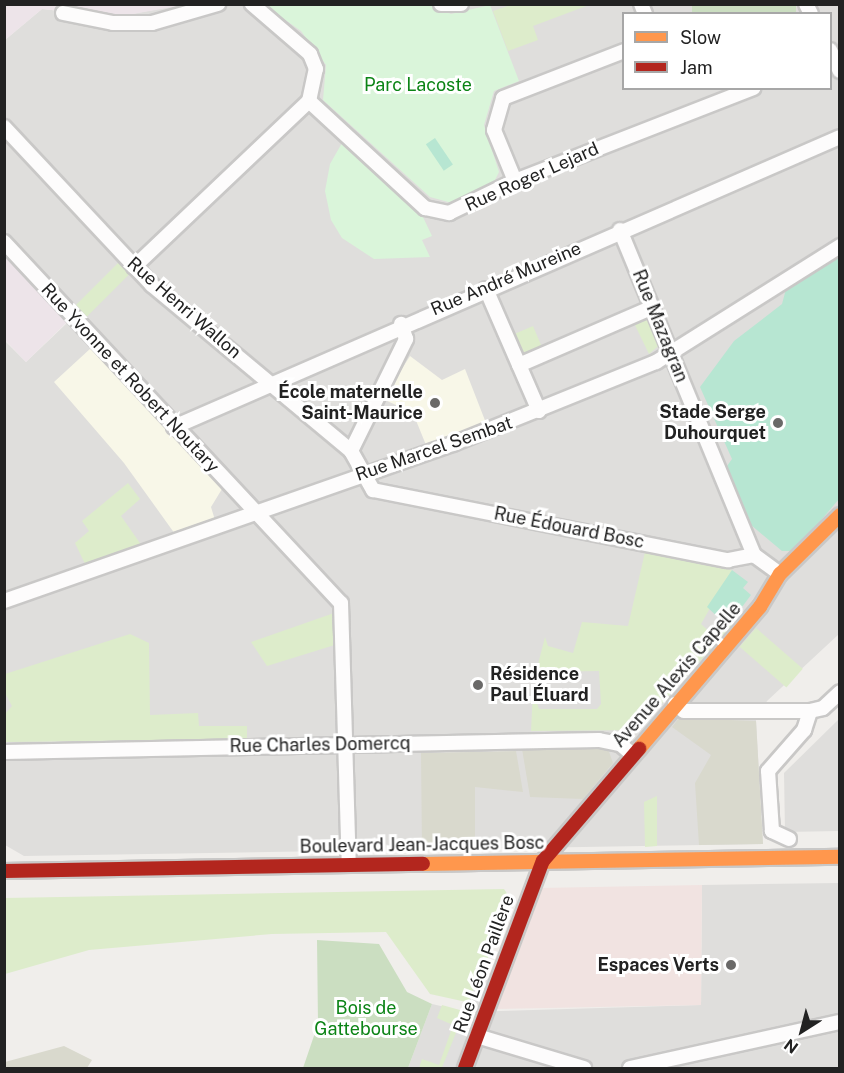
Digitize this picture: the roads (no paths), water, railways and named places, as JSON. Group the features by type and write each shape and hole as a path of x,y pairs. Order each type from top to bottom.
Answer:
{"main road":[{"name":"Avenue Alexis Capelle","path":"540,866 632,754 760,607 780,574 840,515"},
{"name":"Boulevard Jean-Jacques Bosc","path":"4,882 366,876 540,866 840,857"},
{"name":"Boulevard Jean-Jacques Bosc","path":"4,871 349,865 840,868"},
{"name":"Rue Léon Paillère","path":"465,1068 540,866"}],"street":[{"path":"63,13 113,23 153,23 218,4"},
{"path":"134,267 309,100 316,69 310,54 252,4"},
{"path":"441,4 461,4"},
{"path":"515,181 494,130 503,98 622,52"},
{"path":"832,52 840,71"},
{"name":"Rue Roger Lejard","path":"309,100 436,212 459,209 515,181 748,90"},
{"name":"Rue Henri Wallon","path":"4,127 134,267 351,451"},
{"name":"Rue André Mureine","path":"174,427 269,381 840,137"},
{"name":"Rue Mazagran","path":"620,230 754,555"},
{"name":"Rue Yvonne et Robert Noutary","path":"4,242 174,427 341,603 349,865"},
{"name":"Rue Marcel Sembat","path":"5,600 378,470 539,411 672,353 840,246"},
{"path":"486,289 539,411"},
{"path":"519,365 653,307"},
{"path":"363,474 351,451 406,339 401,324"},
{"path":"378,470 391,492"},
{"name":"Rue Édouard Bosc","path":"363,474 373,490 728,560 754,555"},
{"path":"754,555 780,574"},
{"path":"675,704 684,711 810,711 823,708 840,692"},
{"path":"789,839 772,831 768,771 809,722 810,711"},
{"name":"Rue Charles Domercq","path":"4,752 598,740 620,744 632,754"},
{"path":"308,877 349,865 366,876"},
{"path":"630,1068 840,1022"},
{"path":"477,1036 584,1068"}],"place":[{"name":"École maternelle Saint-Maurice","path":"435,403"},
{"name":"Stade Serge Duhourquet","path":"778,423"},
{"name":"Résidence Paul Éluard","path":"478,685"},
{"name":"Espaces Verts","path":"731,965"}],"park label":[{"name":"Parc Lacoste","path":"418,85"},
{"name":"Bois de Gattebourse","path":"366,1019"}]}
